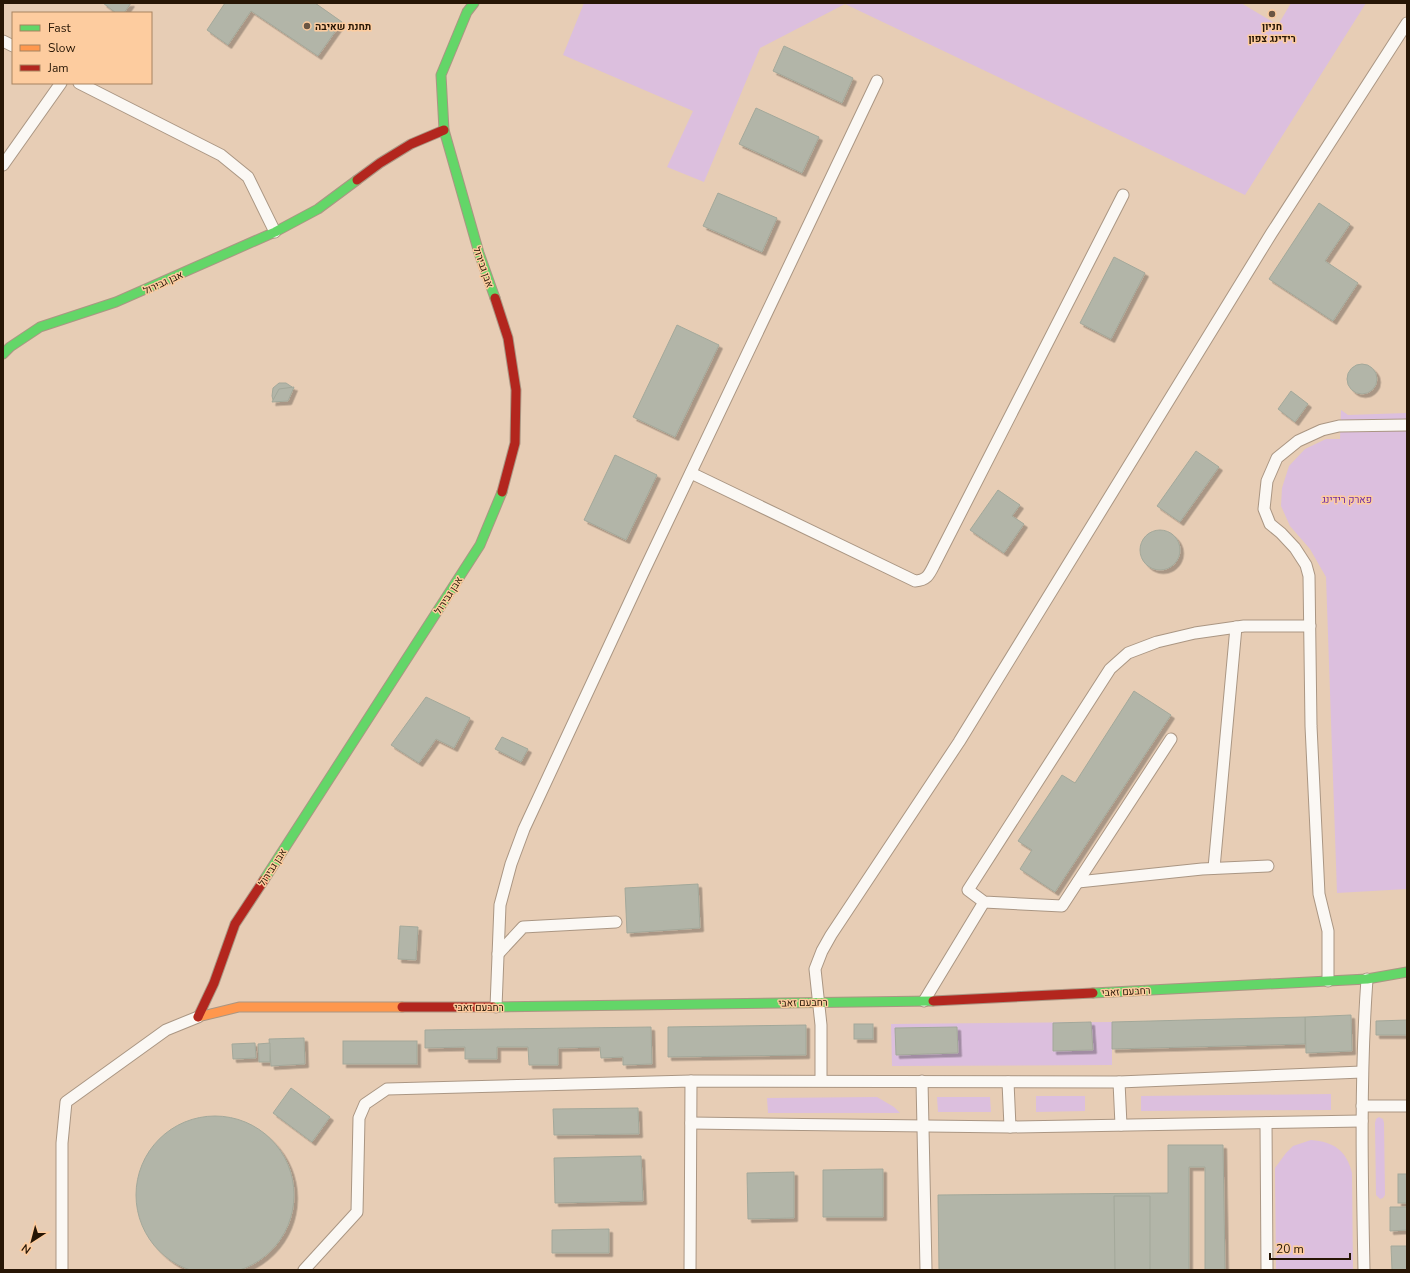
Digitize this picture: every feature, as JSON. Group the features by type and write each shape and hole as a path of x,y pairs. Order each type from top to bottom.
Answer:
{"street":[{"name":"אבן גבירול","path":"198,1017 214,983 235,924 480,545 502,494 515,443 516,390 509,345 495,298 479,253 444,130 441,75 467,12 474,3"},
{"name":"אבן גבירול","path":"3,354 10,347 40,327 116,302 275,232 318,209 380,163 411,144 444,130"},
{"name":"רחבעם זאבי","path":"198,1017 239,1007 496,1007 924,1000 1366,979 1407,972"}],"lane":[{"path":"821,1080 821,1025 815,969 822,951 831,935 959,742 1271,234 1407,23"},
{"path":"3,41 12,46"},
{"path":"496,1007 500,905 511,864 524,829 691,473 878,81"},
{"path":"3,165 60,84"},
{"path":"81,84 221,155 248,177 275,232"},
{"path":"691,473 915,581 922,580 928,575 934,565 1122,195"},
{"path":"1328,980 1328,931 1319,894 1311,726 1309,576 1306,565 1295,548 1270,524 1264,509 1267,481 1278,458 1298,441 1322,430 1339,426 1407,425"},
{"path":"1170,739 1062,906 984,902 968,890 1110,669 1128,653 1157,642 1195,633 1244,626 1310,626"},
{"path":"1214,868 1236,627"},
{"path":"1078,882 1214,868 1268,866"},
{"path":"924,1000 984,902"},
{"path":"498,954 523,927 616,922"},
{"path":"1364,1270 1362,1072 1366,979"},
{"path":"62,1270 62,1143 66,1102 166,1030 198,1017"},
{"path":"304,1270 357,1212 358,1118 365,1104 387,1089 691,1081 821,1080 1119,1082 1362,1072"},
{"path":"690,1270 691,1081"},
{"path":"922,1081 926,1270"},
{"path":"1008,1082 1010,1127"},
{"path":"1119,1082 1121,1125"},
{"path":"1362,1106 1407,1106"},
{"path":"691,1123 1010,1127 1362,1121"},
{"path":"1266,1123 1266,1270"}],"green space":[{"path":"584,3 1241,3 1278,25 1291,3 1366,3 1245,195 845,4 760,48 704,182 667,167 693,111 563,55"},
{"name":"פארק רידינג","path":"1341,410 1348,415 1407,413 1407,889 1337,893 1326,577 1310,549 1290,526 1281,506 1282,488 1289,466 1305,449 1326,439 1340,439"},
{"path":"1112,1022 1112,1065 892,1066 891,1024"},
{"path":"1331,1094 1331,1110 1141,1111 1141,1096"},
{"path":"1036,1096 1085,1096 1085,1111 1036,1112"},
{"path":"877,1097 894,1107 900,1113 768,1113 767,1098"},
{"path":"937,1097 990,1097 991,1112 938,1112"},
{"path":"1379,1117 1383,1119 1384,1123 1385,1195 1380,1199 1376,1195 1375,1123 1376,1119"},
{"path":"1311,1140 1332,1145 1338,1149 1346,1158 1352,1173 1353,1270 1276,1270 1275,1168 1293,1146"}],"building":[{"path":"103,3 131,3 125,12 115,12"},
{"name":"תחנת שאיבה","path":"225,3 315,3 342,22 318,56 251,11 228,45 207,30"},
{"path":"784,46 853,78 842,103 773,71"},
{"path":"756,108 819,137 802,173 739,144"},
{"path":"718,193 777,218 762,252 703,226"},
{"path":"1319,203 1350,224 1325,261 1358,283 1333,321 1269,279"},
{"path":"1114,257 1145,273 1111,339 1080,323"},
{"path":"677,325 719,345 675,437 633,417"},
{"path":"1362,364 1373,368 1377,379 1373,390 1362,394 1351,390 1347,379 1351,368"},
{"path":"279,383 286,383 292,387 273,400 273,388"},
{"path":"294,387 288,401 272,402 279,389"},
{"path":"1291,391 1308,404 1295,422 1278,409"},
{"path":"1196,451 1219,467 1180,522 1157,506"},
{"path":"615,455 657,475 626,540 584,520"},
{"path":"998,490 1020,505 1012,516 1024,524 1004,553 970,530"},
{"path":"1164,530 1171,533 1177,539 1180,550 1179,558 1171,567 1164,570 1156,570 1149,567 1141,558 1140,546 1143,539 1152,531"},
{"path":"1134,691 1171,715 1055,892 1020,869 1032,850 1018,841 1062,775 1075,783"},
{"path":"426,697 470,718 454,748 436,739 419,763 391,745"},
{"path":"502,737 528,749 521,762 495,749"},
{"path":"698,884 700,928 627,933 625,888"},
{"path":"400,926 418,927 416,960 398,959"},
{"path":"1351,1015 1352,1051 1306,1053 1305,1017"},
{"path":"1305,1017 1305,1044 1112,1049 1112,1022"},
{"path":"1407,1020 1407,1035 1376,1035 1376,1021"},
{"path":"1091,1022 1093,1050 1053,1051 1053,1023"},
{"path":"854,1024 873,1024 873,1039 854,1039"},
{"path":"806,1025 806,1055 668,1057 668,1027"},
{"path":"651,1027 652,1064 623,1065 623,1057 601,1058 600,1047 558,1048 558,1065 529,1065 528,1047 497,1047 497,1059 465,1059 465,1047 425,1048 425,1030"},
{"path":"957,1027 958,1053 896,1055 895,1028"},
{"path":"304,1038 305,1064 271,1066 269,1039"},
{"path":"343,1041 417,1041 417,1064 343,1064"},
{"path":"255,1043 256,1058 233,1059 232,1044"},
{"path":"270,1043 270,1062 259,1062 258,1044"},
{"path":"291,1088 330,1117 312,1142 273,1113"},
{"path":"638,1108 639,1134 554,1135 553,1109"},
{"path":"215,1116 245,1122 271,1139 288,1165 294,1195 288,1225 271,1251 245,1268 215,1274 185,1268 159,1251 142,1225 136,1195 142,1165 159,1139 185,1122"},
{"path":"1168,1145 1223,1145 1225,1270 1205,1270 1205,1167 1189,1167 1189,1270 939,1270 938,1195 1168,1193"},
{"path":"641,1156 643,1201 555,1203 554,1158"},
{"path":"883,1169 883,1217 823,1217 823,1170"},
{"path":"794,1172 794,1218 748,1219 747,1173"},
{"path":"1398,1174 1407,1174 1407,1203 1398,1203"},
{"path":"1114,1196 1150,1196 1150,1270 1115,1270"},
{"path":"1390,1207 1407,1207 1407,1230 1390,1231"},
{"path":"609,1229 609,1253 552,1253 552,1230"},
{"path":"1391,1246 1407,1246 1407,1270 1392,1270"}],"traffic: fast":[{"path":"474,3 467,12 441,75 444,130 479,253 495,298"},
{"path":"3,354 10,347 40,327 116,302 275,232 318,209 357,180"},
{"path":"264,880 480,545 502,492"},
{"path":"1093,993 1367,979 1407,972"},
{"path":"493,1007 933,1001"}],"traffic: slow":[{"path":"198,1017 239,1007 402,1007"}],"traffic: jam":[{"path":"357,180 380,163 411,144 444,130"},
{"path":"495,298 508,338 516,390 515,443 502,492"},
{"path":"198,1017 214,983 235,924 264,880"},
{"path":"933,1001 1093,993"},
{"path":"402,1007 493,1007"}],"place":[{"name":"חניון רידינג צפון","path":"1272,14"},
{"name":"תחנת שאיבה","path":"307,26"}]}
